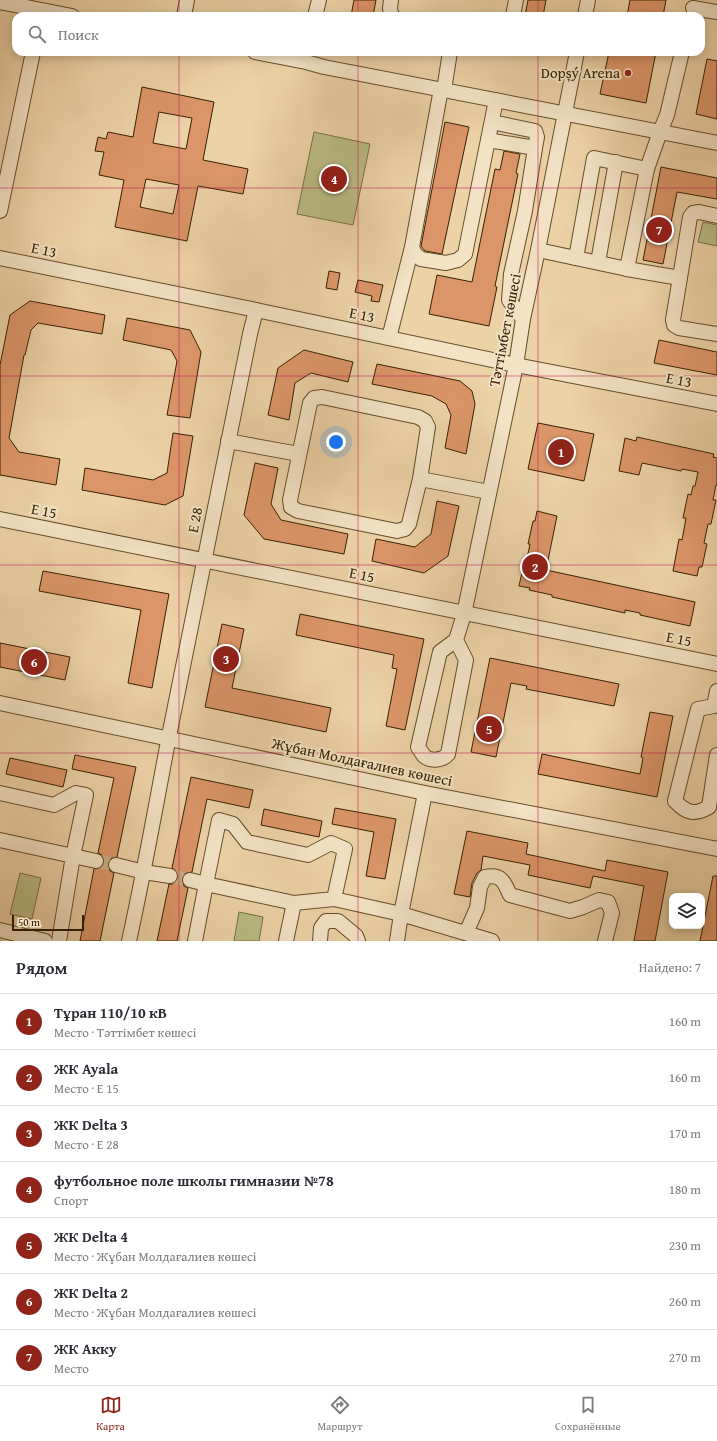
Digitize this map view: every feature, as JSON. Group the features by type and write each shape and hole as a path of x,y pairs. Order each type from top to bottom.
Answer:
{"street":[{"path":"185,12 188,0"},
{"path":"316,12 319,0"},
{"path":"391,0 391,12"},
{"path":"514,12 516,0"},
{"path":"586,12 588,0"},
{"path":"0,2 55,12"},
{"path":"693,8 717,12"},
{"path":"0,211 6,151 32,56"},
{"path":"297,56 307,57 324,67 717,143"},
{"path":"389,338 412,247 449,56"},
{"name":"Тәттімбет көшесі","path":"456,640 464,614 516,365 523,319 576,56"},
{"path":"628,269 647,169 667,114 681,56"},
{"path":"412,247 415,254 421,259 446,263 458,260 466,254 496,100"},
{"path":"492,122 535,131 537,137 525,211 511,274 510,300 523,319"},
{"path":"488,140 535,148"},
{"path":"576,258 594,158 647,169"},
{"path":"598,262 616,162"},
{"path":"717,216 699,212 694,213 690,217 673,320 674,325 679,328 717,334"},
{"path":"538,250 628,269 680,278"},
{"name":"E 13","path":"0,258 516,365 717,404"},
{"name":"E 28","path":"129,941 144,872 204,560 256,310"},
{"path":"322,397 418,417 425,421 428,427 420,478 409,524 405,529 397,531 298,511 291,507 290,500 299,454 310,403 314,398 322,397"},
{"path":"228,441 299,454"},
{"path":"420,478 489,492"},
{"name":"E 15","path":"0,519 717,664"},
{"path":"456,640 466,660 448,754 445,758 432,759 424,756 418,747 440,652 456,640"},
{"path":"717,691 715,708 698,709 675,801 683,810 699,812 709,806 717,755"},
{"name":"Жұбан Молдағалиев көшесі","path":"0,703 425,793 717,849"},
{"path":"0,793 54,805 76,793 86,795 73,856 59,941"},
{"path":"397,941 425,793"},
{"path":"195,941 219,820 233,824 247,842 308,855 331,843 345,849 334,899"},
{"path":"0,840 96,861"},
{"path":"116,865 144,872 170,876"},
{"path":"466,933 476,908 480,887 485,877 494,876 504,881 510,895 570,911 599,900 608,902 612,913 605,941"},
{"path":"190,880 294,903 334,899 401,914 492,941"},
{"path":"286,941 294,903"},
{"path":"320,941 321,928 326,921 338,921 356,936 358,941"},
{"path":"0,930 45,941"}],"green space":[{"path":"314,132 370,144 353,225 297,214"},
{"path":"703,222 717,225 717,246 698,242"},
{"path":"20,873 41,878 32,919 10,914"},
{"path":"239,912 263,917 259,941 234,941"}],"building":[{"path":"354,0 376,0 374,12 352,12"},
{"path":"528,0 546,0 544,12 526,12"},
{"path":"630,0 666,0 664,12 628,12"},
{"name":"Dopșý Arena","path":"608,56 655,56 646,103 600,94"},
{"path":"707,59 717,61 717,119 696,114"},
{"path":"142,87 214,102 203,160 248,169 243,194 198,186 187,241 115,227 124,180 99,175 104,152 95,151 98,137 106,139 108,132 133,137","holes":["159,112 192,118 186,149 153,143","146,179 179,185 173,214 140,207"]},
{"path":"445,122 469,127 442,254 425,251 421,246"},
{"path":"504,151 520,154 516,173 518,174 495,286 497,287 489,326 429,314 437,275 472,282 495,169 500,170"},
{"path":"661,167 717,178 717,199 677,192 663,264 643,260"},
{"path":"329,271 340,273 337,290 326,288"},
{"path":"358,280 383,285 379,302 371,301 372,296 355,292"},
{"path":"30,301 105,315 102,334 38,323 31,330 24,355 9,438 19,452 60,459 56,485 0,475 0,365 10,315"},
{"path":"127,318 190,330 201,352 190,418 167,415 177,361 171,350 123,340"},
{"path":"659,340 717,352 717,375 654,363"},
{"path":"304,350 353,362 348,382 311,373 295,383 289,420 268,415 278,368"},
{"path":"377,364 460,381 472,391 475,404 466,454 445,448 451,415 446,404 432,396 372,384"},
{"path":"538,423 594,434 584,481 528,469"},
{"path":"173,433 193,436 183,496 165,505 82,490 85,468 153,480 167,473"},
{"path":"637,437 714,454 713,457 717,458 717,485 713,500 716,500 711,524 708,524 704,543 707,544 702,567 699,567 697,576 673,571 679,539 682,540 686,518 683,518 688,494 691,495 693,486 695,486 698,472 682,469 681,471 642,463 639,475 619,471 625,438 636,441"},
{"path":"255,463 278,468 271,504 281,520 348,534 344,554 264,539 244,515"},
{"path":"437,501 459,506 448,556 424,573 372,561 376,539 415,547 431,534"},
{"path":"537,511 557,516 546,570 695,602 690,626 640,615 640,613 625,610 625,613 552,597 552,595 529,590 530,588 519,586 524,563 526,563 533,521 535,521"},
{"path":"43,571 169,594 152,688 128,683 141,610 39,591"},
{"path":"300,614 424,639 405,730 386,726 397,669 392,668 394,655 296,635"},
{"path":"222,624 244,629 232,688 331,708 326,732 205,707"},
{"path":"0,643 70,657 65,680 0,667"},
{"path":"490,658 619,684 614,706 526,689 527,686 511,683 496,757 471,752"},
{"path":"650,712 673,716 657,797 538,774 542,754 640,774 643,758 641,757"},
{"path":"75,755 136,767 117,857 110,859 108,863 110,871 114,873 100,941 80,941 94,869 102,867 104,862 102,855 98,853 114,778 72,769"},
{"path":"10,758 67,770 63,787 6,774"},
{"path":"191,777 253,790 249,808 207,799 192,872 184,874 182,878 184,886 188,888 177,941 157,941 169,884 173,884 178,878 178,873 172,868"},
{"path":"335,808 396,819 385,879 366,876 374,832 332,824"},
{"path":"264,809 322,821 319,837 261,825"},
{"path":"467,831 528,843 526,854 605,871 607,860 668,872 655,941 634,941 644,886 593,876 590,888 528,875 530,865 483,856 481,870 477,873 472,883 470,897 454,894"},
{"path":"713,876 717,876 717,941 700,941 702,929 705,929 705,916"}],"tunnel":[{"path":"96,861 116,865"},
{"path":"170,876 190,880"}],"place":[{"name":"Dopșý Arena","path":"628,73"},
{"name":"футбольное поле школы гимназии №78","path":"334,179"},
{"name":"ЖК Акку","path":"659,230"},
{"name":"Тұран 110/10 кВ","path":"561,452"},
{"name":"ЖК Ayala","path":"535,567"},
{"name":"ЖК Delta 3","path":"226,659"},
{"name":"ЖК Delta 2","path":"34,662"},
{"name":"ЖК Delta 4","path":"489,729"}]}
